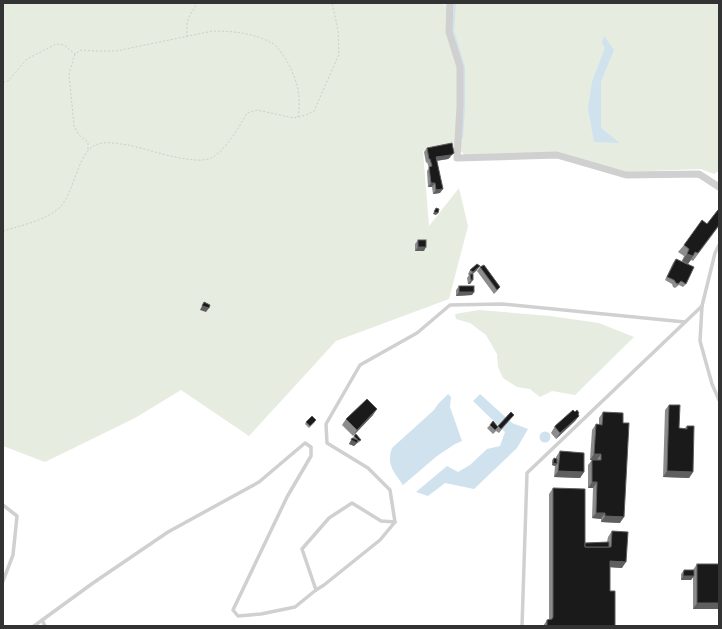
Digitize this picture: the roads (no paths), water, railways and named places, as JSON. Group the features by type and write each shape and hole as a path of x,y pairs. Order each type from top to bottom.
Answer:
{"street":[{"path":"450,3 449,32 460,68 460,106 457,158 557,155 626,175 699,174 719,187"}],"lane":[{"path":"719,245 715,253 702,306 700,341 712,384 719,400"},
{"path":"34,626 92,583 168,532 259,482 305,443 311,447 311,456 287,497 233,610 238,616 261,614 295,607 324,585 380,540 395,522 390,490 368,468 327,443 326,424 360,365 417,333 450,305 502,304 685,322"},
{"path":"522,626 528,473 702,306"},
{"path":"316,590 302,550 330,518 352,503 381,521 395,522"},
{"path":"3,506 17,516 13,555 3,581"},
{"path":"42,620 45,626"}],"water":[{"path":"604,36 614,50 601,81 601,128 620,143 594,142 588,108 592,82 605,48 602,43"},
{"path":"448,394 451,397 450,407 462,441 437,456 403,485 390,463 392,448 434,410"},
{"path":"480,394 512,423 528,429 517,448 474,489 445,483 428,496 416,492 447,466 458,472 470,465 487,449 500,446 505,432 473,401"},
{"path":"543,432 547,432 549,433 549,441 543,442 540,439 540,435"}],"waterway":[{"path":"455,3 453,31 464,67 462,138"}]}
